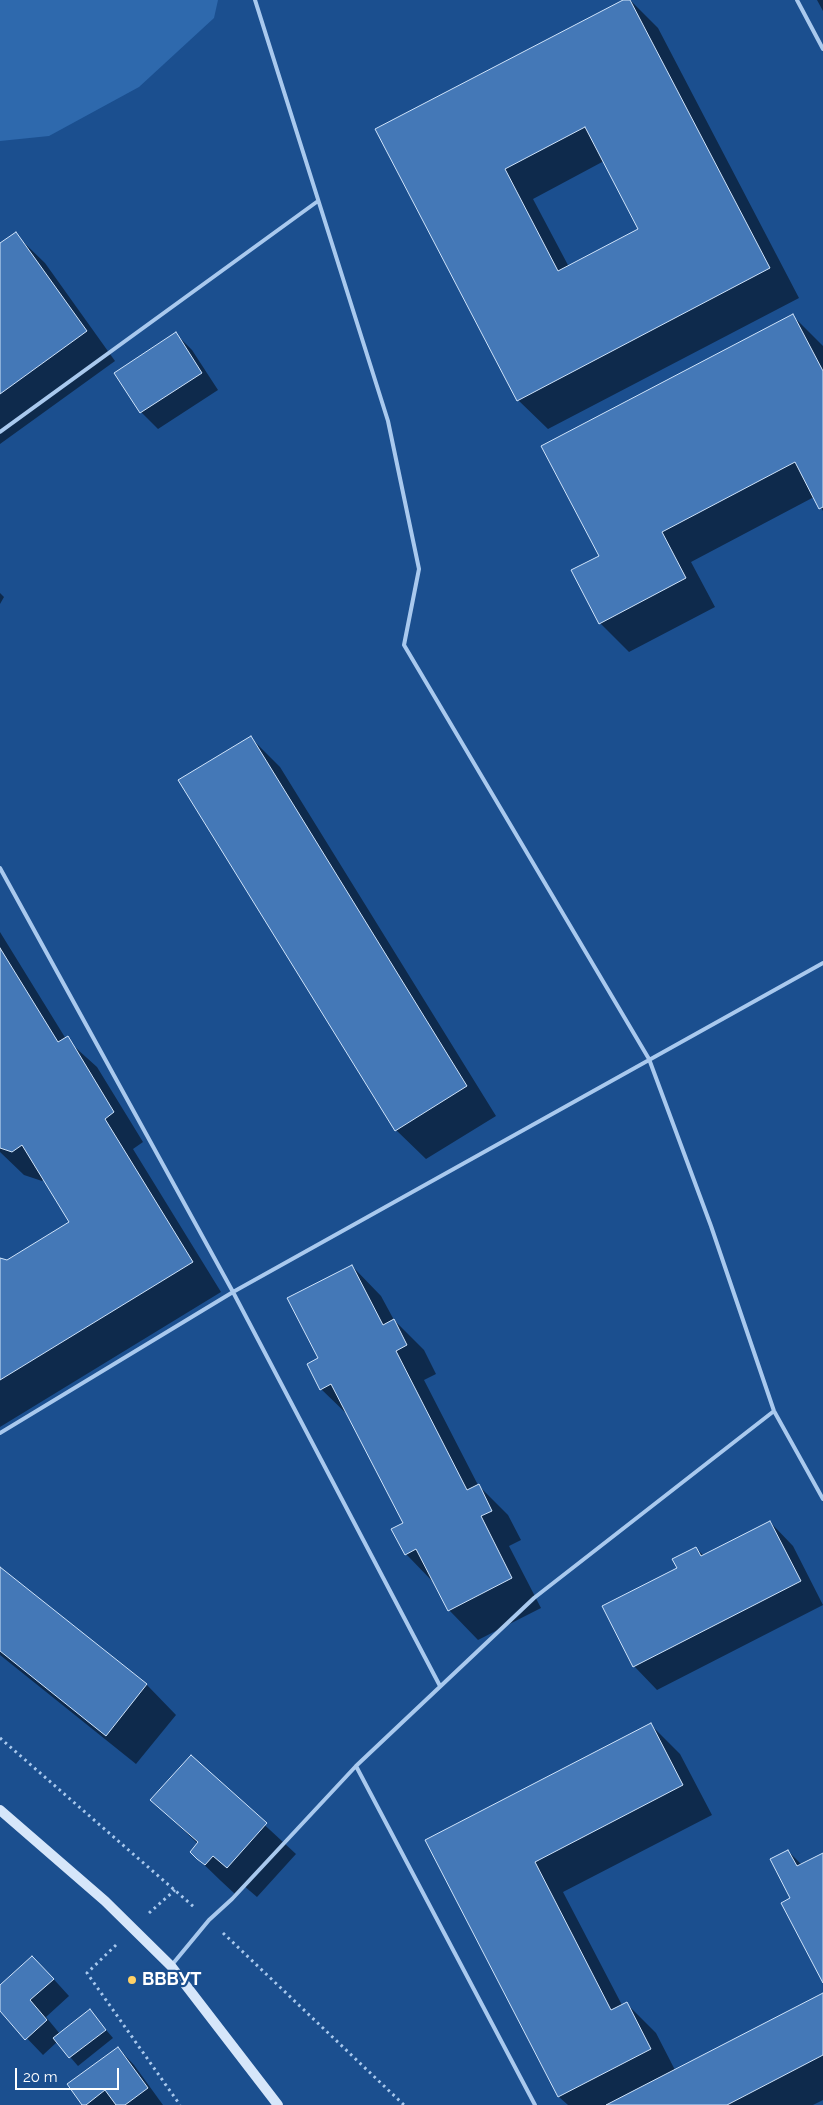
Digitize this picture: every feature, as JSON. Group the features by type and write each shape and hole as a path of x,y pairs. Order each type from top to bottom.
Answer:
{"main road":[{"path":"0,1810 105,1901 171,1966 278,2105"}],"lane":[{"path":"255,0 388,421 419,569 404,645 649,1059 711,1226 774,1412 823,1499"},
{"path":"797,0 823,49"},
{"path":"0,432 318,201"},
{"path":"0,868 233,1292 440,1686"},
{"path":"0,1432 233,1292 823,963"},
{"path":"171,1966 208,1920 232,1899 356,1766 534,1598 774,1412"},
{"path":"356,1766 535,2105"}],"path":[{"path":"0,1738 208,1920 404,2105"},
{"path":"87,1973 180,2105"}],"shaded area":[{"path":"0,0 218,0 214,18 139,87 49,136 0,141"}],"building":[{"path":"623,0 630,0 770,268 517,401 375,129","holes":["585,127 638,229 558,271 505,169"]},
{"path":"16,232 87,331 0,394 0,243"},
{"path":"793,314 823,371 823,507 819,509 795,462 662,532 686,578 599,624 571,570 599,556 541,446"},
{"path":"176,332 202,373 140,413 114,373"},
{"path":"251,736 467,1086 395,1131 178,780"},
{"path":"0,948 58,1042 68,1036 114,1112 105,1119 193,1262 0,1380 0,1258 7,1260 69,1222 22,1145 12,1152 0,1148"},
{"path":"352,1265 383,1325 394,1319 407,1345 396,1351 467,1490 479,1484 492,1511 481,1516 512,1578 448,1611 416,1549 405,1555 391,1529 403,1523 331,1384 320,1390 307,1364 318,1358 287,1298"},
{"path":"770,1521 801,1581 633,1667 602,1606 677,1568 672,1559 696,1547 701,1556"},
{"path":"0,1567 147,1684 106,1736 0,1651"},
{"path":"651,1723 683,1785 535,1862 611,2010 627,2002 651,2049 558,2097 425,1840"},
{"path":"191,1755 267,1823 227,1868 213,1856 205,1865 197,1859 190,1852 198,1842 150,1800"},
{"path":"788,1850 797,1866 823,1853 823,1983 781,1903 790,1898 770,1859"},
{"path":"32,1956 54,1979 30,2000 47,2020 25,2040 0,2011 0,1985"},
{"path":"823,1993 823,2055 727,2105 606,2105"},
{"path":"90,2009 106,2030 69,2058 53,2038"},
{"path":"118,2047 148,2088 125,2105 116,2105 105,2090 86,2105 82,2105 67,2084"}],"place":[{"name":"ВВВУТ","path":"132,1980"}]}
